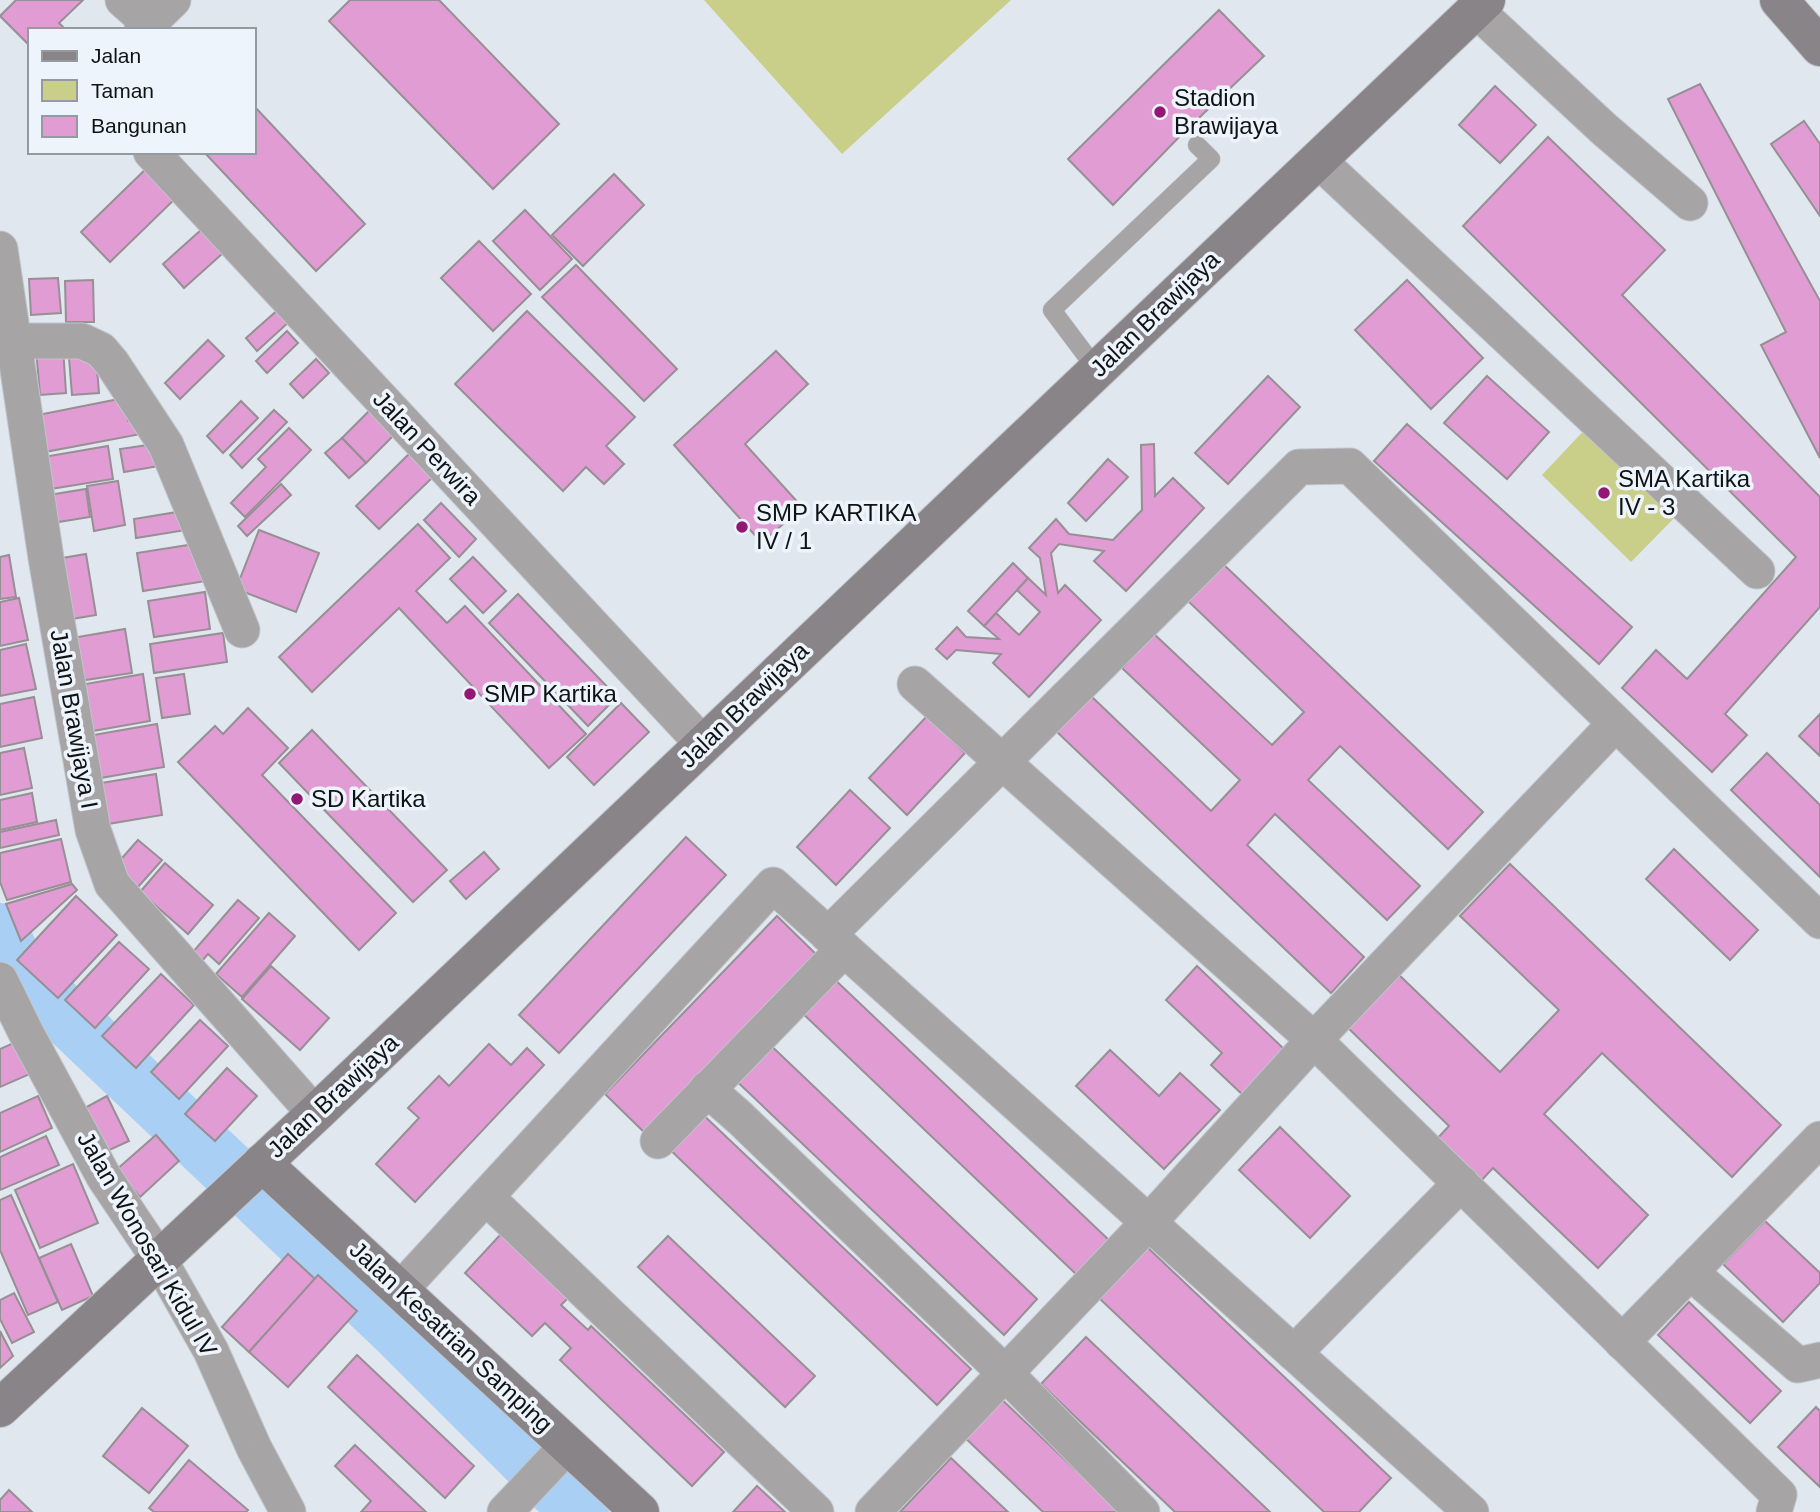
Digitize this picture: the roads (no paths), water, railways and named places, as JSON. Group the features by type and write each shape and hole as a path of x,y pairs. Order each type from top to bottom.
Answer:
{"street":[{"path":"123,0 155,18"},
{"path":"1779,0 1820,47"},
{"path":"1481,5 1604,129 1690,203"},
{"name":"Jalan Brawijaya","path":"0,1408 246,1179 1481,5"},
{"name":"Jalan Perwira","path":"153,154 703,744"},
{"path":"1318,160 1757,571"},
{"name":"Jalan Brawijaya I","path":"0,249 51,585 93,830 103,863 112,884 314,1114"},
{"path":"13,341 82,341 101,349 166,444 242,630"},
{"path":"658,1141 1003,761 1299,467 1350,466 1820,921"},
{"path":"915,684 1314,1040 1779,1495 1774,1512"},
{"path":"873,1512 1149,1222 1314,1040 1615,723"},
{"path":"400,1290 773,885 1471,1512"},
{"name":"Jalan Wonosari Kidul IV","path":"0,979 104,1177 159,1259 211,1351 254,1448 288,1512"},
{"path":"707,1089 1005,1373 1142,1512"},
{"path":"1622,1342 1820,1139"},
{"name":"Jalan Kesatrian Samping","path":"246,1179 400,1290 562,1452 640,1512"},
{"path":"1294,1353 1461,1183"},
{"path":"486,1197 817,1512"},
{"path":"1690,1272 1798,1365 1820,1360"},
{"path":"505,1512 562,1452"}],"lane":[{"path":"1097,370 1052,310 1211,159 1196,145"}],"waterway":[{"path":"0,932 14,963 26,978 399,1331 580,1512"}],"place":[{"name":"Stadion Brawijaya","path":"1160,112"},
{"name":"SMA Kartika IV - 3","path":"1604,493"},
{"name":"SMP KARTIKA IV / 1","path":"742,527"},
{"name":"SMP Kartika","path":"470,694"},
{"name":"SD Kartika","path":"297,799"}]}
